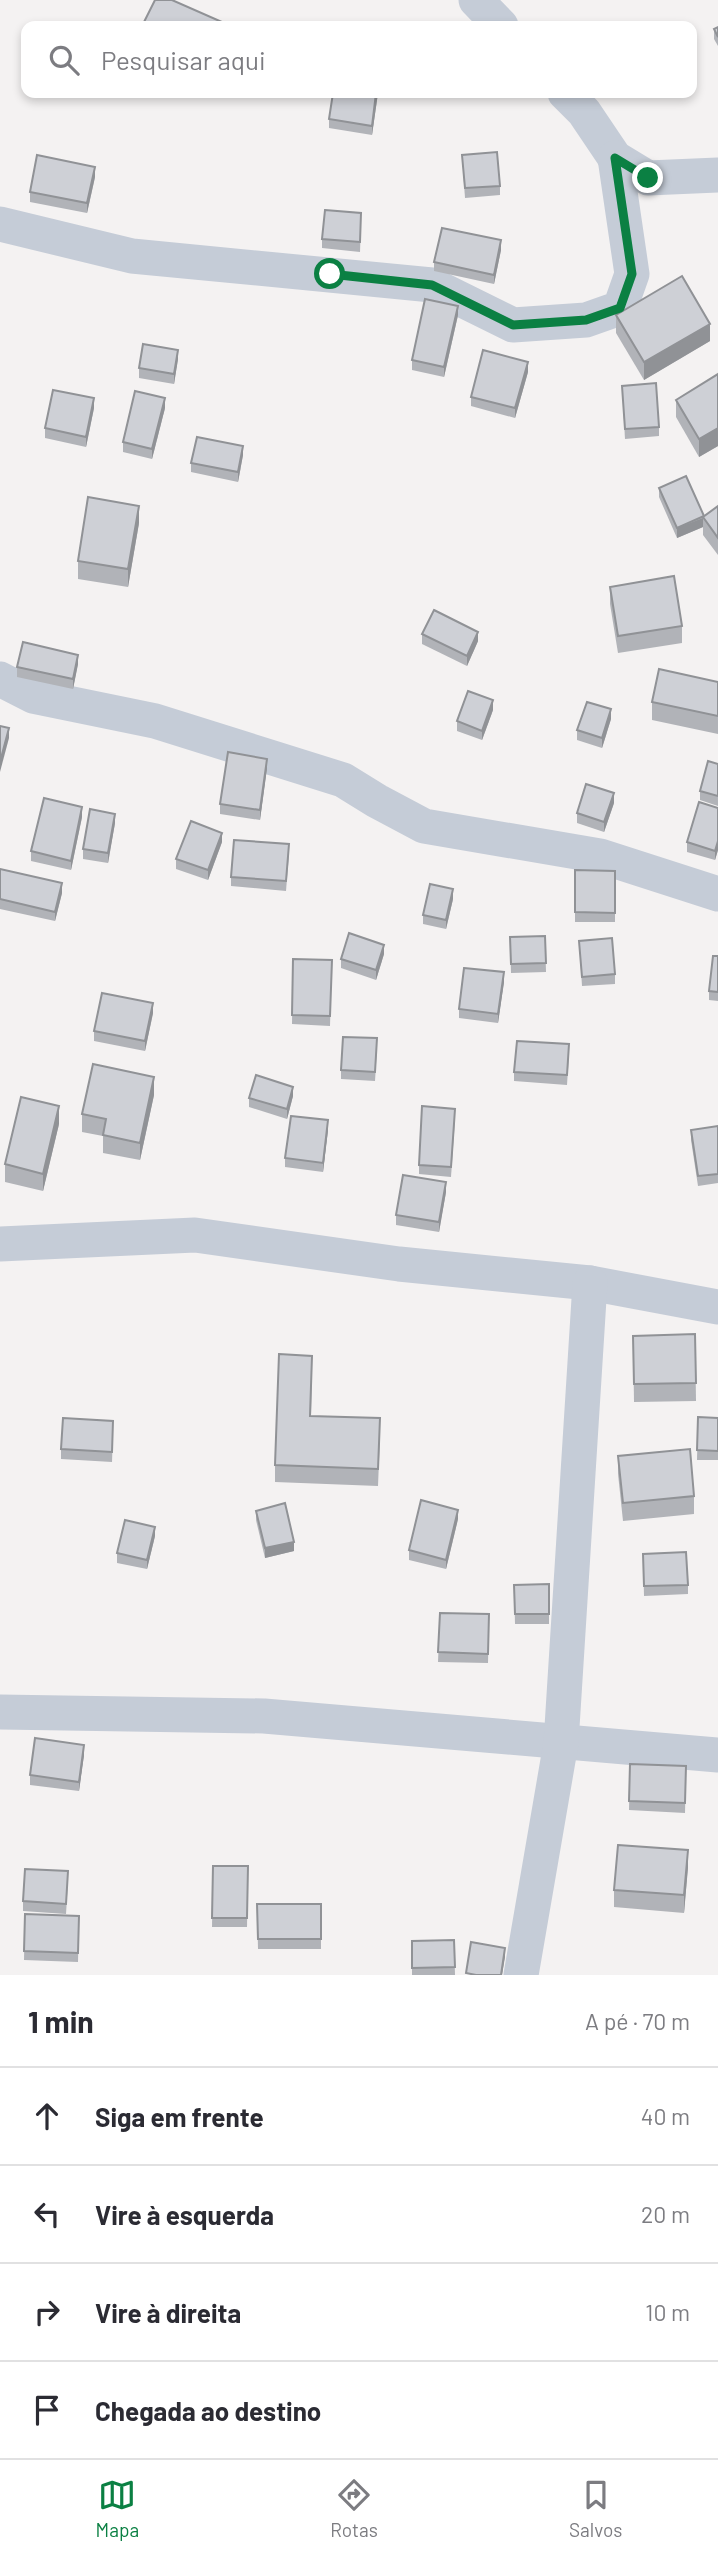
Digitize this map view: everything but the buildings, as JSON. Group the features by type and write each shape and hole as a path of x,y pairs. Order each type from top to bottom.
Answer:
{"street":[{"path":"476,0 496,21"},
{"path":"570,98 584,112 615,158 648,178 718,175"},
{"path":"0,224 132,256 432,285 513,325 586,320 620,308 632,274 615,158"},
{"path":"0,679 33,696 156,721 343,780 377,802 424,826 600,856 718,894"},
{"path":"0,1244 195,1235 399,1264 590,1283 718,1307"},
{"path":"521,1975 561,1743 590,1283"},
{"path":"0,1712 264,1716 718,1755"}],"route":[{"path":"330,274 432,285 513,325 586,320 620,308 632,274 615,158 648,178"}]}
